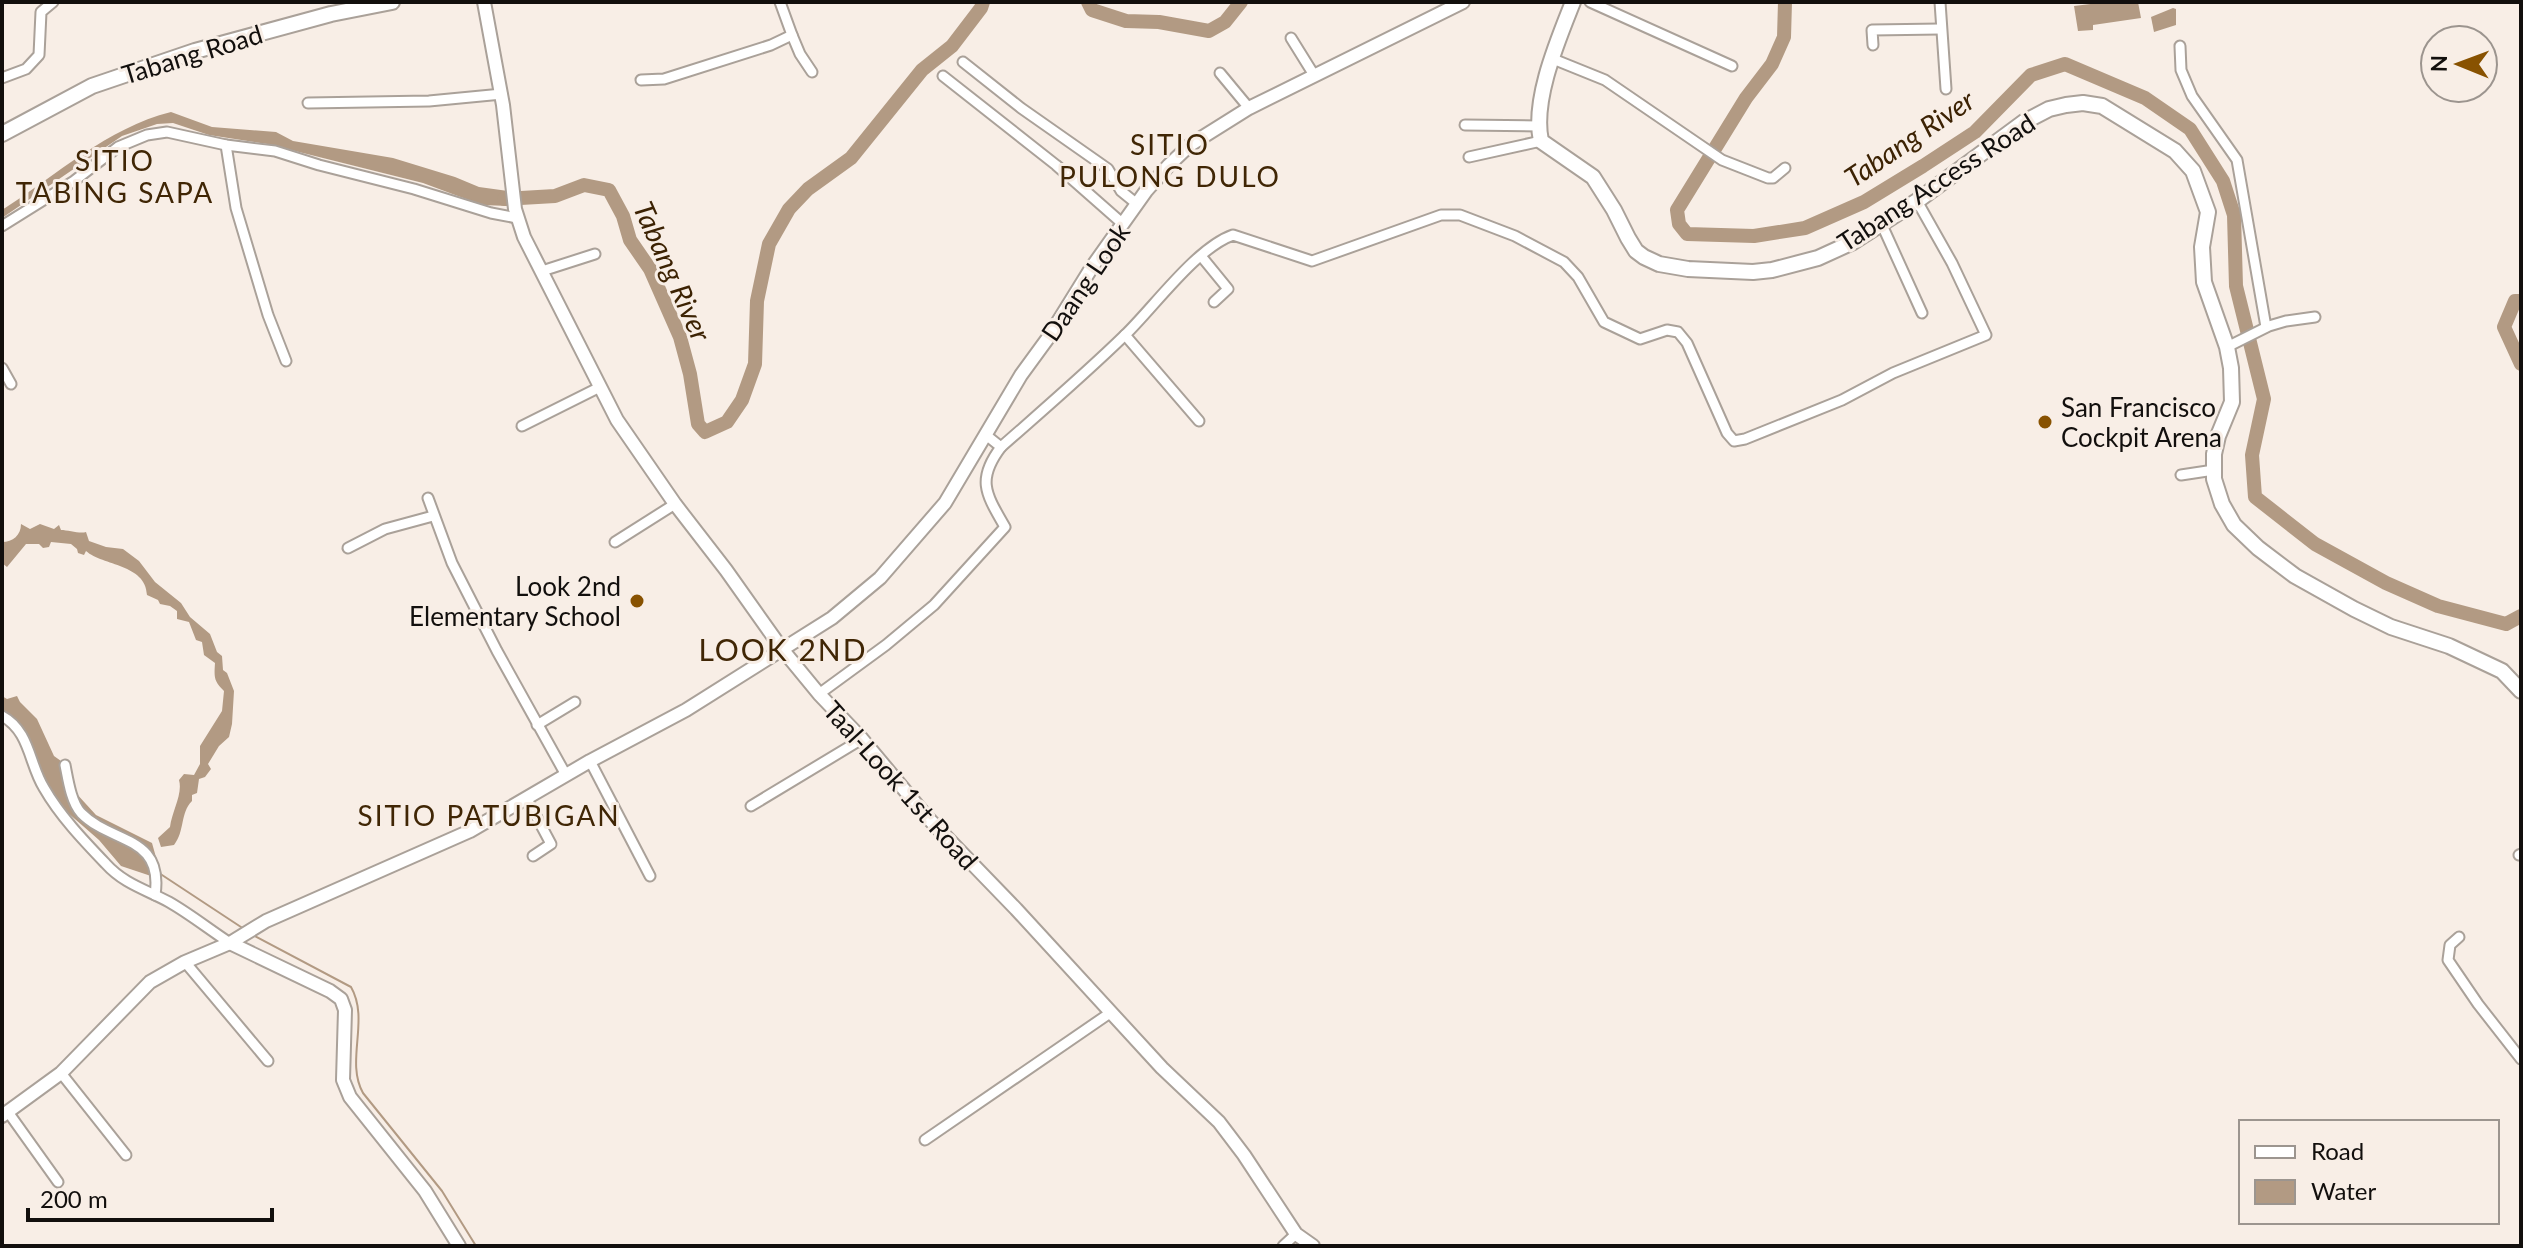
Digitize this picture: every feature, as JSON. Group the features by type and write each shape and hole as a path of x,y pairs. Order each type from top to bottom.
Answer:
{"main road":[{"name":"Tabang Road","path":"2,134 92,86 195,51 331,14 392,2"},
{"path":"1540,133 1540,104 1573,2"},
{"name":"Tabang Access Road","path":"1540,133 1593,177 1636,251 1659,264 1718,271 1772,270 1818,258 1882,225 2024,122 2049,109 2083,103 2102,106 2175,151 2193,171 2208,212 2201,264 2204,282 2230,346 2232,402 2218,436 2214,470 2222,504 2234,525 2295,576 2391,627 2449,646 2502,671 2521,691"}],"street":[{"path":"2,78 26,69 39,55 41,12 53,2"},
{"name":"Taal-Look 1st Road","path":"484,2 502,94 516,213 524,237 617,420 675,504 819,694 862,739 927,817 1110,1013 1219,1122 1296,1234 1313,1246"},
{"path":"780,2 800,54 812,72"},
{"name":"Daang Look","path":"232,942 266,921 470,831 590,761 686,710 832,618 880,578 945,503 1021,375 1137,204 1169,165 1190,145 1249,108 1463,2"},
{"path":"1590,2 1732,66"},
{"path":"1940,2 1946,89"},
{"path":"1873,45 1872,30 1940,29"},
{"path":"641,80 664,79 771,45 792,35"},
{"path":"1291,38 1314,75"},
{"path":"2180,46 2181,70 2192,96 2237,160 2266,327"},
{"path":"1553,59 1605,80 1722,160 1768,178 1773,178 1785,168"},
{"path":"963,62 1021,108 1108,169 1121,191 1137,204"},
{"path":"1220,73 1249,108"},
{"path":"943,76 1056,165 1123,224"},
{"path":"308,103 429,101 502,94"},
{"path":"1465,125 1540,133"},
{"path":"2,226 74,181 118,147 147,135 167,132 226,145 275,151 491,213 516,213"},
{"path":"1469,157 1540,133"},
{"path":"226,145 236,208 268,315 286,361"},
{"path":"819,694 934,605 1005,527 985,481 985,472 1001,447 1125,335 1201,256 1222,239 1233,235 1312,261 1441,215 1460,215 1515,236 1564,262 1578,277 1604,322 1640,339 1667,330 1678,332 1687,343 1727,433 1734,441 1829,406 1893,373 1986,335 1952,263 1917,201"},
{"path":"1882,225 1922,313"},
{"path":"542,271 595,254"},
{"path":"1201,256 1228,289 1214,302"},
{"path":"2230,346 2266,327 2315,317"},
{"path":"1125,335 1199,421"},
{"path":"2,368 11,384"},
{"path":"522,426 600,387"},
{"path":"986,435 1001,447"},
{"path":"2181,475 2214,470"},
{"path":"428,498 452,563 566,775"},
{"path":"615,542 675,504"},
{"path":"348,548 385,529 433,516"},
{"path":"537,725 575,702"},
{"path":"2,716 12,721 26,742 41,785 61,813 108,866 127,882 155,893 232,942 341,999 345,1010 343,1080 350,1097 425,1191 459,1246"},
{"path":"751,806 862,739"},
{"path":"590,761 650,876"},
{"path":"65,765 69,787 80,812 139,848 152,861 155,893"},
{"path":"527,799 551,844 533,856"},
{"path":"2459,937 2450,945 2448,960 2521,1059"},
{"path":"58,1182 5,1114 61,1073 150,982 185,962 232,942"},
{"path":"185,962 268,1061"},
{"path":"925,1140 1110,1013"},
{"path":"61,1073 126,1155"},
{"path":"1283,1246 1296,1234"}],"water":[{"path":"2138,2 2141,18 2093,25 2093,30 2078,31 2074,6"},
{"path":"2176,9 2176,25 2154,32 2151,17"},
{"path":"171,112 212,127 276,132 293,141 393,158 479,187 508,191 509,206 482,205 423,183 267,144 209,135 173,123 157,124 122,136 2,218 2,210 83,154 125,129"},
{"path":"21,524 30,529 40,524 54,529 59,525 61,530 86,532 89,541 123,549 139,561 155,582 181,603 190,617 210,634 217,652 222,656 223,670 234,691 229,737 208,764 211,769 199,779 197,793 192,795 174,845 161,847 158,838 170,827 180,791 179,780 184,774 194,775 200,764 200,746 222,711 224,691 215,679 215,663 204,655 202,642 196,640 189,622 177,619 177,611 147,595 145,585 132,571 86,551 84,555 78,553 71,544 51,542 49,547 43,548 39,544 26,544 7,567 2,563 2,542 16,537"},
{"path":"2,696 7,699 17,696 37,719 75,792 96,815 152,843 159,868 154,877 121,866 99,840 60,806 43,781 27,737 16,720 2,711"}],"waterway":[{"name":"Tabang River","path":"504,199 555,196 584,185 609,190 623,216 630,240 650,269 680,337 698,424 705,432 727,422 742,400 755,364 757,301 769,244 789,209 808,189 851,158 922,70 952,46 983,2"},
{"name":"Tabang River","path":"1088,2 1092,10 1126,21 1159,22 1209,31 1225,22 1241,2"},
{"name":"Tabang River","path":"1785,2 1784,37 1772,64 1746,98 1677,210 1679,224 1687,234 1754,236 1805,228 1864,202 1975,132 2031,75 2065,64 2145,98 2190,129 2223,181 2234,215 2236,286 2264,399 2252,455 2255,497 2315,544 2386,583 2438,606 2506,624 2521,616"},
{"name":"Tabang River","path":"2521,301 2515,301 2504,327 2521,364"},
{"path":"159,873 244,929"},
{"path":"253,935 351,987 358,1013 356,1068 363,1093 442,1191 476,1246"}],"place":[{"name":"San Francisco Cockpit Arena","path":"2045,422"},
{"name":"Look 2nd Elementary School","path":"637,601"}],"district":[{"name":"SITIO PULONG DULO","path":"1170,160"},
{"name":"SITIO TABING SAPA","path":"115,176"},
{"name":"LOOK 2ND","path":"783,649"},
{"name":"SITIO PATUBIGAN","path":"489,815"}]}
